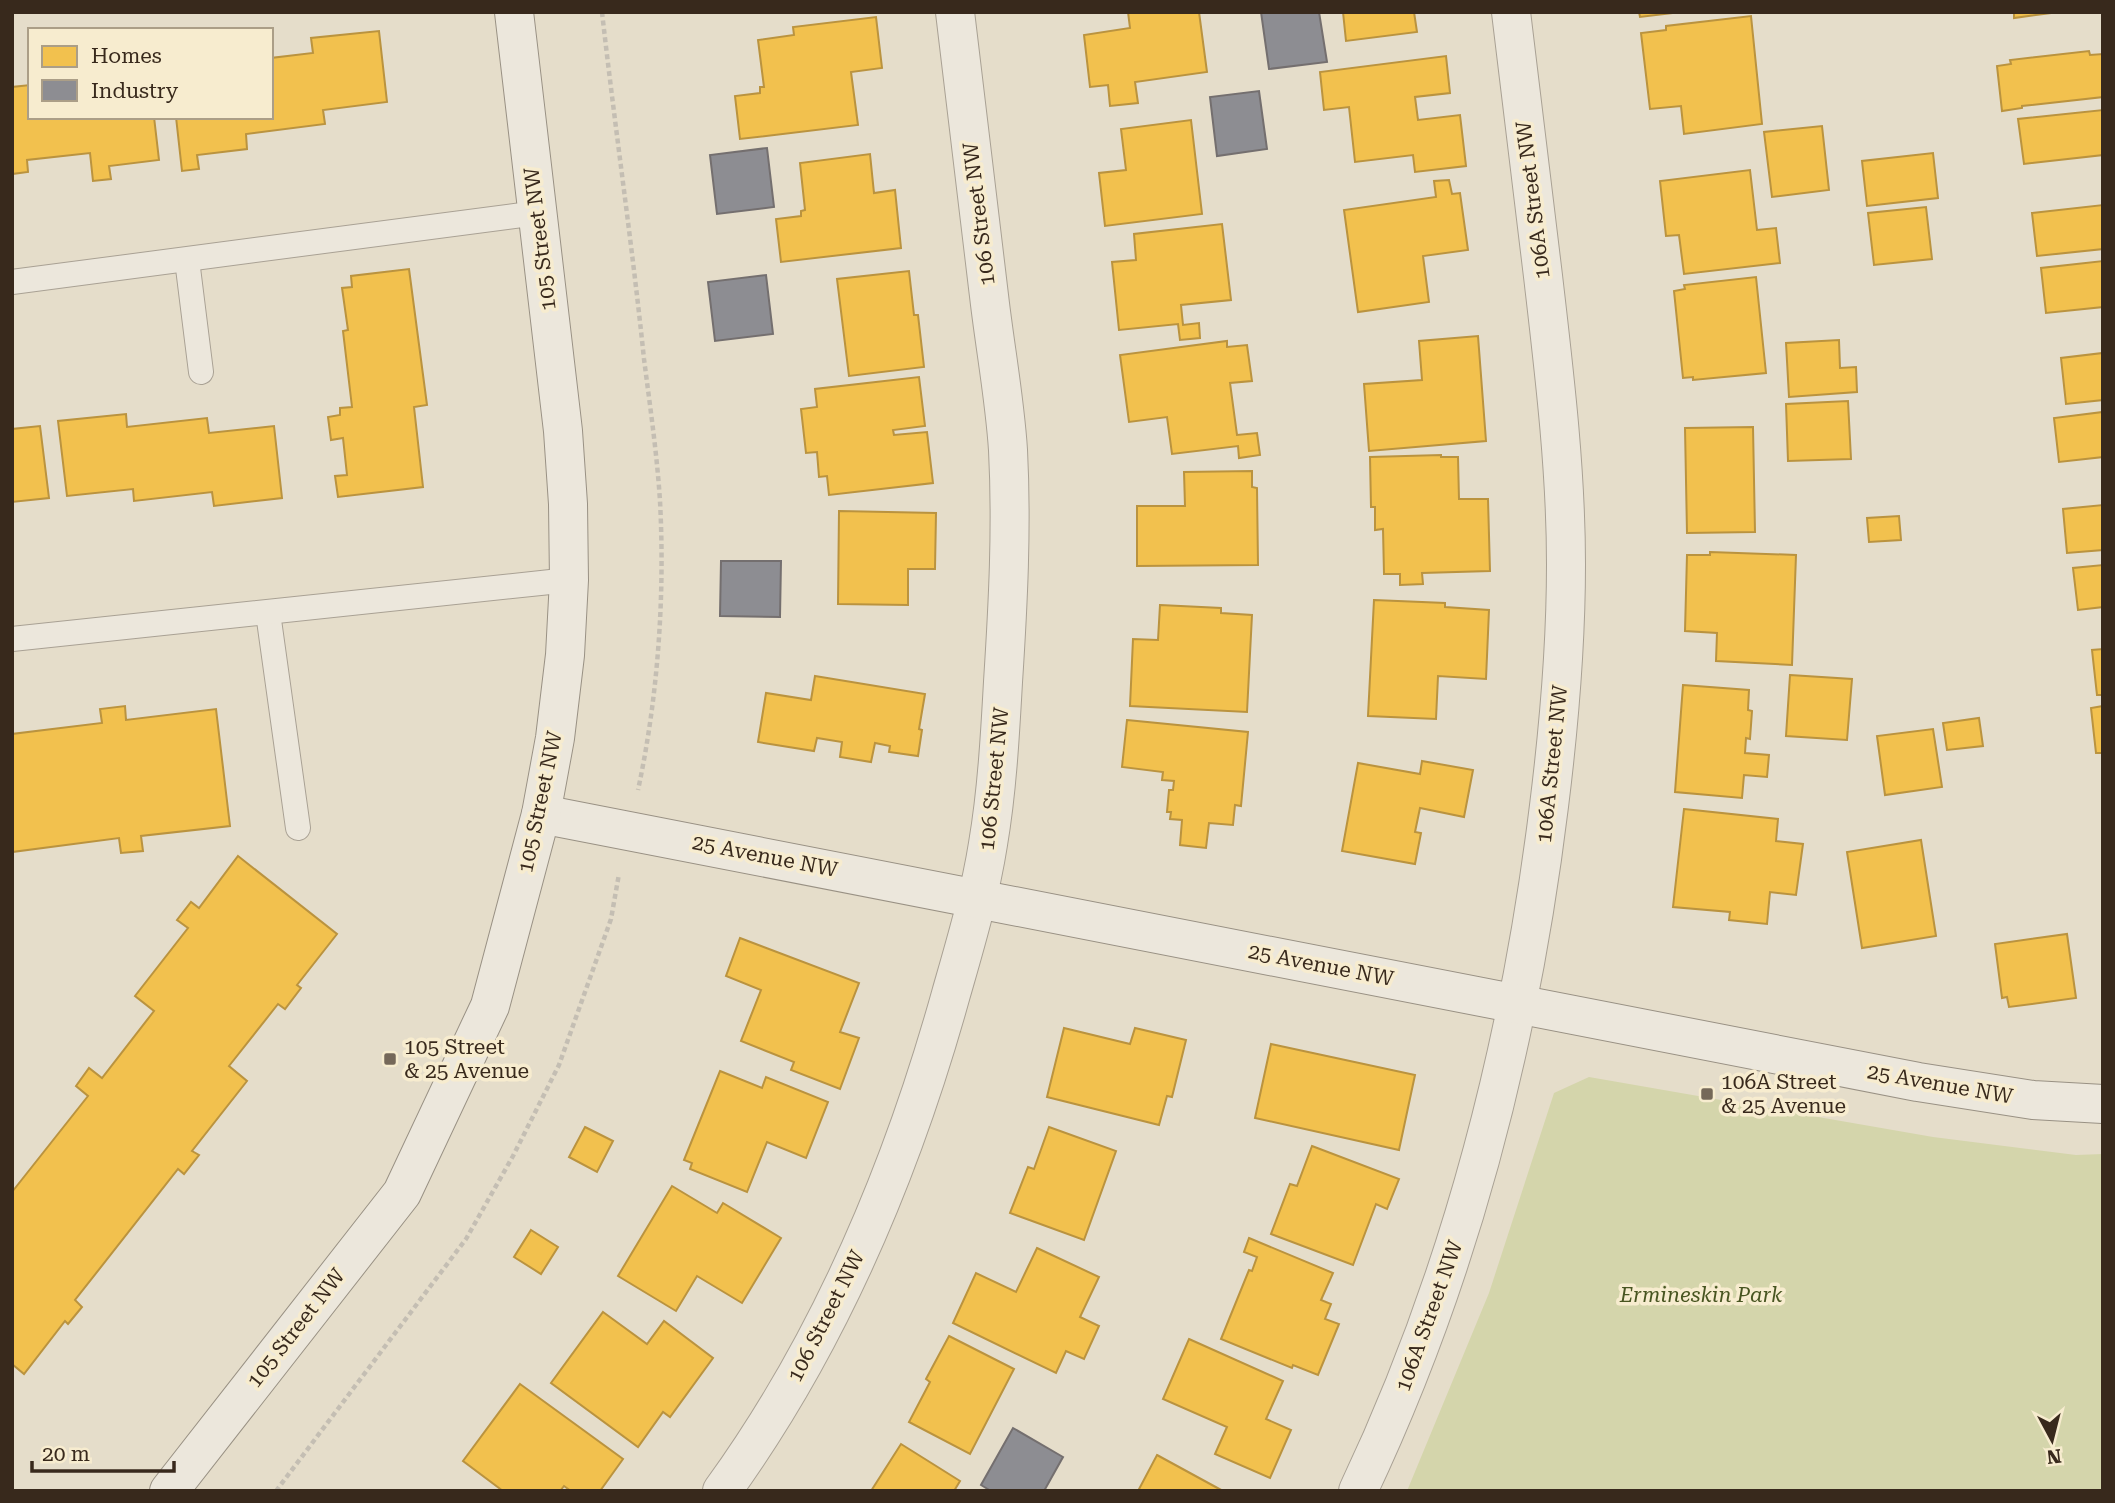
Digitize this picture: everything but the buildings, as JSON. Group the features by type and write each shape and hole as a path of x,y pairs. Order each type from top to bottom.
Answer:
{"street":[{"name":"105 Street NW","path":"169,1491 402,1193 490,1006 541,814 555,738 563,668 569,580 568,504 564,443 514,12"},
{"name":"106 Street NW","path":"722,1491 757,1443 799,1374 873,1221 916,1111 942,1028 977,898 988,844 998,775 1008,611 1008,447 955,12"},
{"name":"106A Street NW","path":"1358,1491 1399,1400 1442,1286 1483,1147 1518,1004 1543,852 1558,730 1566,562 1563,471 1553,361 1511,12"},
{"name":"25 Avenue NW","path":"541,814 1918,1082 2033,1100 2103,1104"}],"lane":[{"path":"12,282 537,214"},
{"path":"187,260 201,372"},
{"path":"12,639 569,580"},
{"path":"268,613 298,828"}],"path":[{"path":"602,12 660,498 658,650 639,787"},
{"path":"276,1491 466,1239 559,1065 611,919 617,887"}],"green space":[{"name":"Ermineskin Park","path":"1589,1077 1933,1137 2076,1155 2103,1154 2103,1491 1407,1491 1489,1293 1554,1093"}],"place":[{"name":"105 Street & 25 Avenue","path":"390,1059"},
{"name":"106A Street & 25 Avenue","path":"1707,1094"}]}
